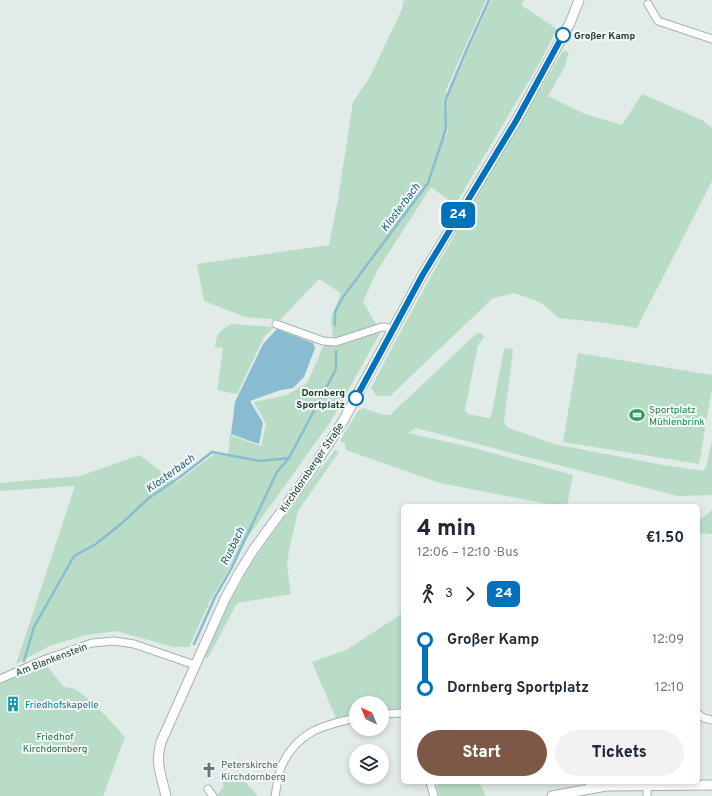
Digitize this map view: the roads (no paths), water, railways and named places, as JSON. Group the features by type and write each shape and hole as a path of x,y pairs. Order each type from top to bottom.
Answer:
{"street":[{"name":"Kirchdornberger Straße","path":"166,796 158,764 158,752 161,742 195,665 239,573 254,549 313,468 343,421 422,276 516,121 570,22 579,0"},
{"path":"648,4 658,21 712,39"},
{"path":"276,324 323,341 336,342 382,327 392,330"},
{"name":"Am Blankenstein","path":"0,679 59,654 92,643 114,641 134,644 195,665"},
{"path":"389,714 401,713"},
{"path":"700,715 712,720"},
{"path":"275,796 282,764 297,744 315,730 327,725 349,720"},
{"path":"431,784 434,796"},
{"path":"647,784 647,796"},
{"path":"552,796 590,785 712,785"},
{"path":"208,789 213,796"}],"water":[{"path":"277,329 313,343 315,348 304,377 293,388 281,390 250,401 263,423 259,444 231,434 235,402 263,344"}],"waterway":[{"name":"Klosterbach","path":"335,325 335,312 343,297 428,183 446,129 445,101 489,0"},
{"name":"Klosterbach","path":"24,661 34,627 74,556 96,544 149,498 180,477 212,452 260,461 289,458 336,369 336,351"},
{"name":"Rusbach","path":"194,644 215,597 231,569 277,472 289,458"}],"place":[{"name":"Großer Kamp","path":"563,35"},
{"name":"Dornberg Sportplatz","path":"356,398"},
{"name":"Sportplatz Mühlenbrink","path":"637,415"},
{"name":"Friedhofskapelle","path":"13,704"},
{"name":"Peterskirche Kirchdornberg","path":"209,770"}],"park label":[{"name":"Friedhof Kirchdornberg","path":"55,742"}]}
